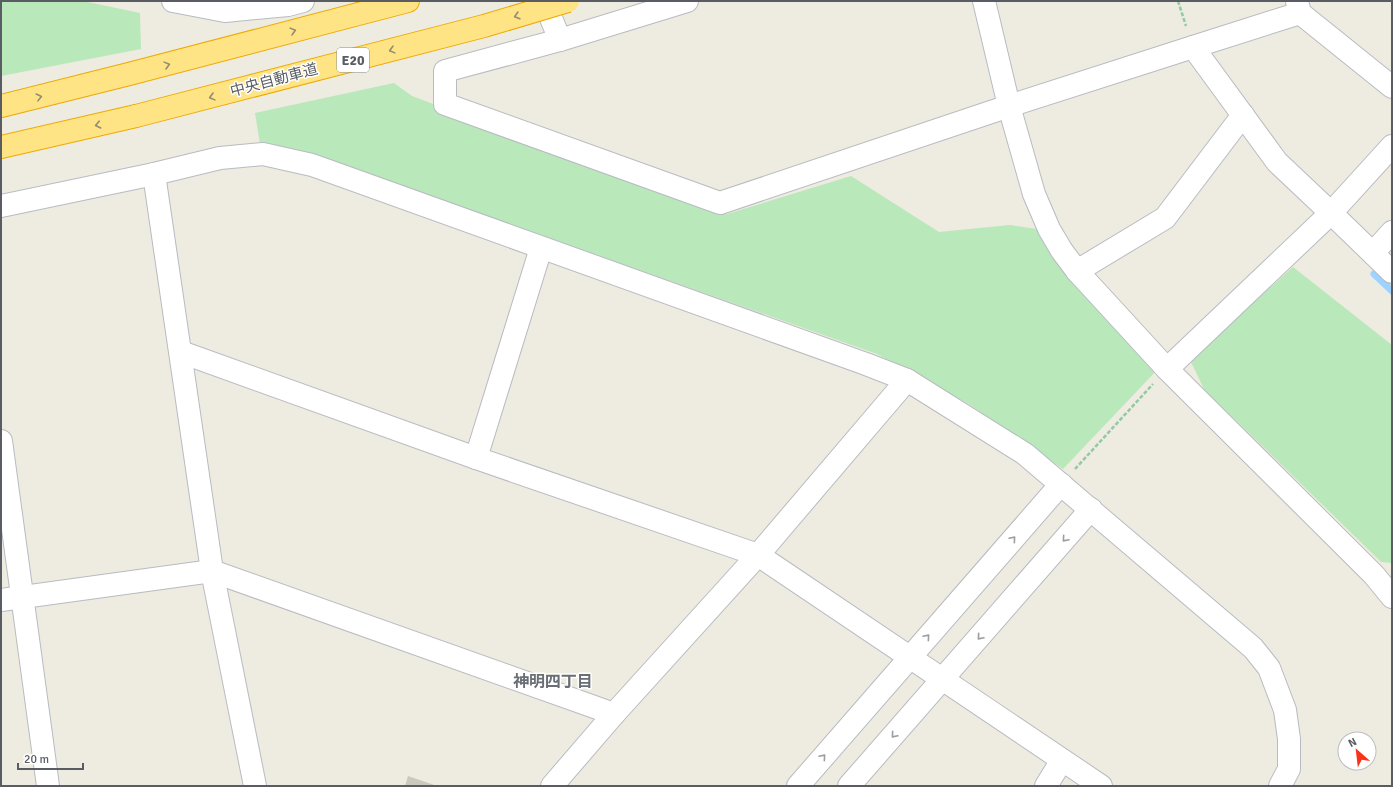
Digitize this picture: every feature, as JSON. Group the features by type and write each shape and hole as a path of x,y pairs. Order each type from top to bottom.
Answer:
{"highway":[{"path":"1,106 408,1"},
{"name":"中央自動車道","path":"1,147 136,116 484,26 568,1"}],"street":[{"path":"173,1 225,11 288,5 303,1"},
{"path":"544,1 560,40"},
{"path":"687,1 560,40 446,71 445,104 720,203 1009,106 1193,47 1298,7 1392,87"},
{"path":"984,1 1009,106 1034,194 1049,229 1062,251 1077,271 1167,369 1374,575 1392,597"},
{"path":"1193,47 1277,162 1392,272"},
{"path":"1077,271 1165,218 1243,115"},
{"path":"1167,369 1331,213 1392,146"},
{"path":"1,206 154,174 220,158 263,154 312,165 859,361 907,380 1025,454 1253,648 1269,668 1284,710 1289,739 1289,769 1280,786"},
{"path":"154,174 212,572 254,786"},
{"path":"1373,253 1392,232"},
{"path":"476,458 541,248"},
{"path":"181,352 476,458 758,555 1101,786"},
{"path":"552,786 614,714 758,555 907,380"},
{"path":"1,441 48,786"},
{"path":"798,786 1061,484"},
{"path":"849,786 1091,509"},
{"path":"1,600 212,572 614,714"},
{"path":"1046,786 1062,760"}],"path":[{"path":"1061,484 1167,369"}],"green space":[{"path":"1,1 83,1 140,13 141,49 1,76"},
{"path":"394,83 412,96 727,214 851,176 939,232 1010,225 1037,229 1157,370 1063,469 969,404 877,354 348,167 260,144 255,113"},
{"path":"1293,267 1392,345 1392,563 1381,562 1204,389 1190,360"}],"building":[{"path":"408,776 437,786 405,786"}],"waterway":[{"path":"1374,274 1392,291"}],"district":[{"name":"神明四丁目","path":"553,682"}]}
